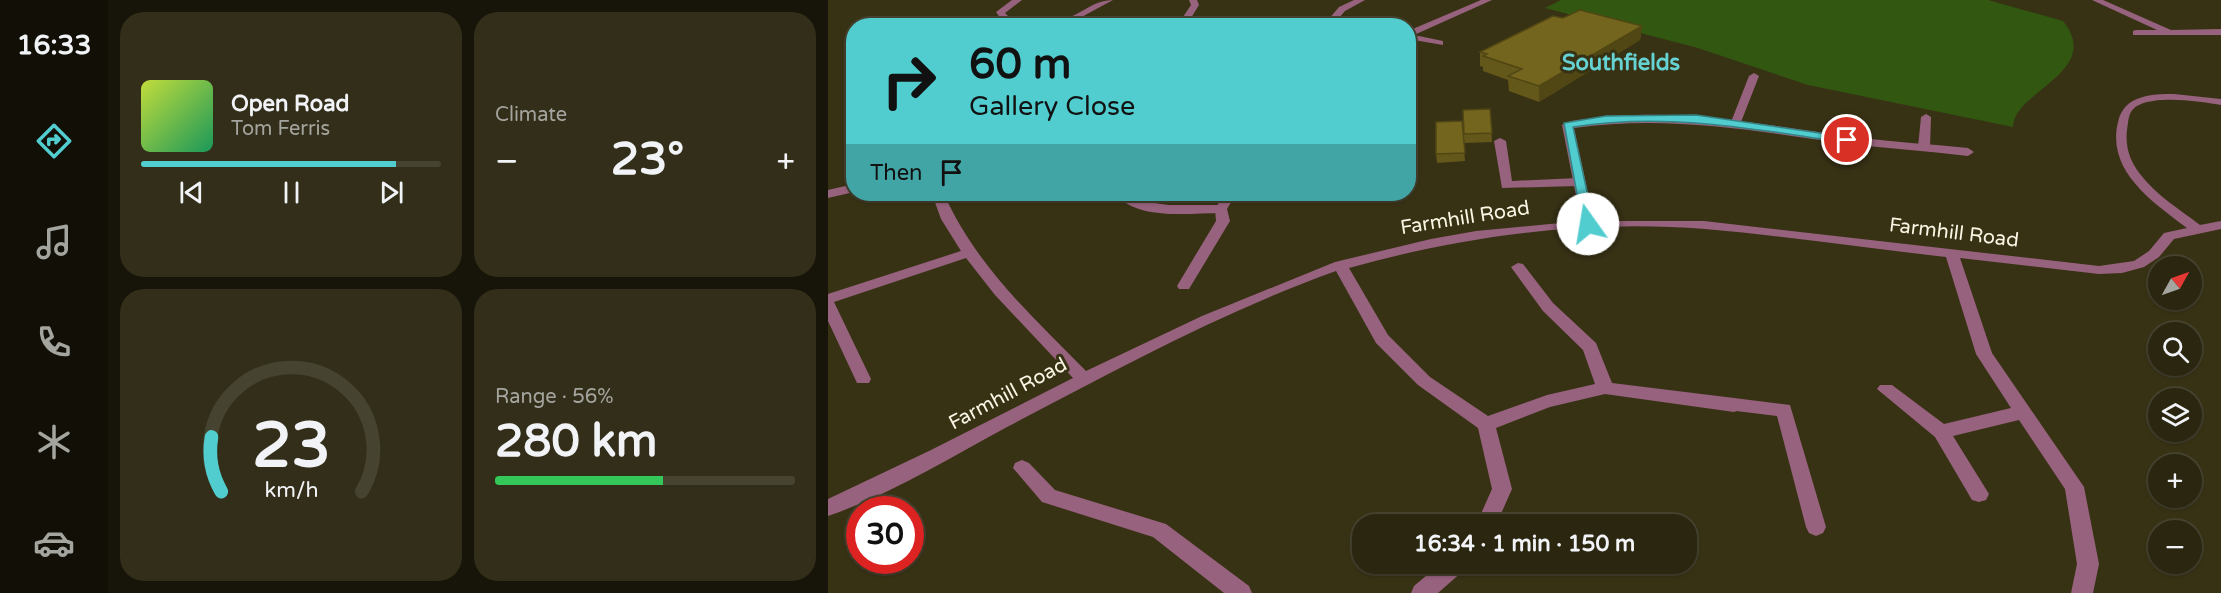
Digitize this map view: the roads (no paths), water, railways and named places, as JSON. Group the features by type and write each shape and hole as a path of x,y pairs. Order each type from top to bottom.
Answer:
{"street":[{"path":"1003,18 1000,12 1018,0"},
{"path":"1072,18 1108,0"},
{"path":"1186,18 1195,5 1193,0"},
{"path":"1332,18 1361,0"},
{"path":"1416,32 1488,0"},
{"path":"2096,0 2168,32"},
{"path":"2136,33 2221,32"},
{"path":"1416,37 1440,43"},
{"path":"1736,122 1754,76"},
{"path":"2195,228 2150,192 2122,155 2120,141 2125,112 2132,105 2163,98 2221,102"},
{"path":"1588,224 1568,125 1606,119 1653,117 1736,122 1847,140 1968,152"},
{"path":"1924,147 1926,117"},
{"path":"1500,141 1506,185 1578,182"},
{"path":"828,194 846,190"},
{"path":"940,201 968,254 1083,378"},
{"path":"1132,201 1139,205 1177,209 1221,208"},
{"path":"1184,286 1222,221 1221,208 1226,201"},
{"name":"Farmhill Road","path":"828,508 882,484 1083,378 1222,312 1340,265 1433,241 1501,230 1648,222 1704,225 2072,268 2126,269 2147,261 2169,236 2195,228 2221,225"},
{"path":"828,299 968,254"},
{"path":"1953,255 1984,354 2073,487 2088,564 2082,593"},
{"path":"1340,265 1382,339 1424,381 1486,424 1502,489 1491,514"},
{"path":"1518,267 1548,307 1590,347 1605,388"},
{"path":"828,304 863,379"},
{"path":"1486,424 1547,401 1605,388 1784,410 1816,527"},
{"path":"1886,389 1941,432 1979,494"},
{"path":"1941,432 2023,412"},
{"path":"1023,468 1049,496 1159,530 1241,593"},
{"path":"1422,593 1444,574"}],"district":[{"name":"Southfields","path":"1621,63"}]}
